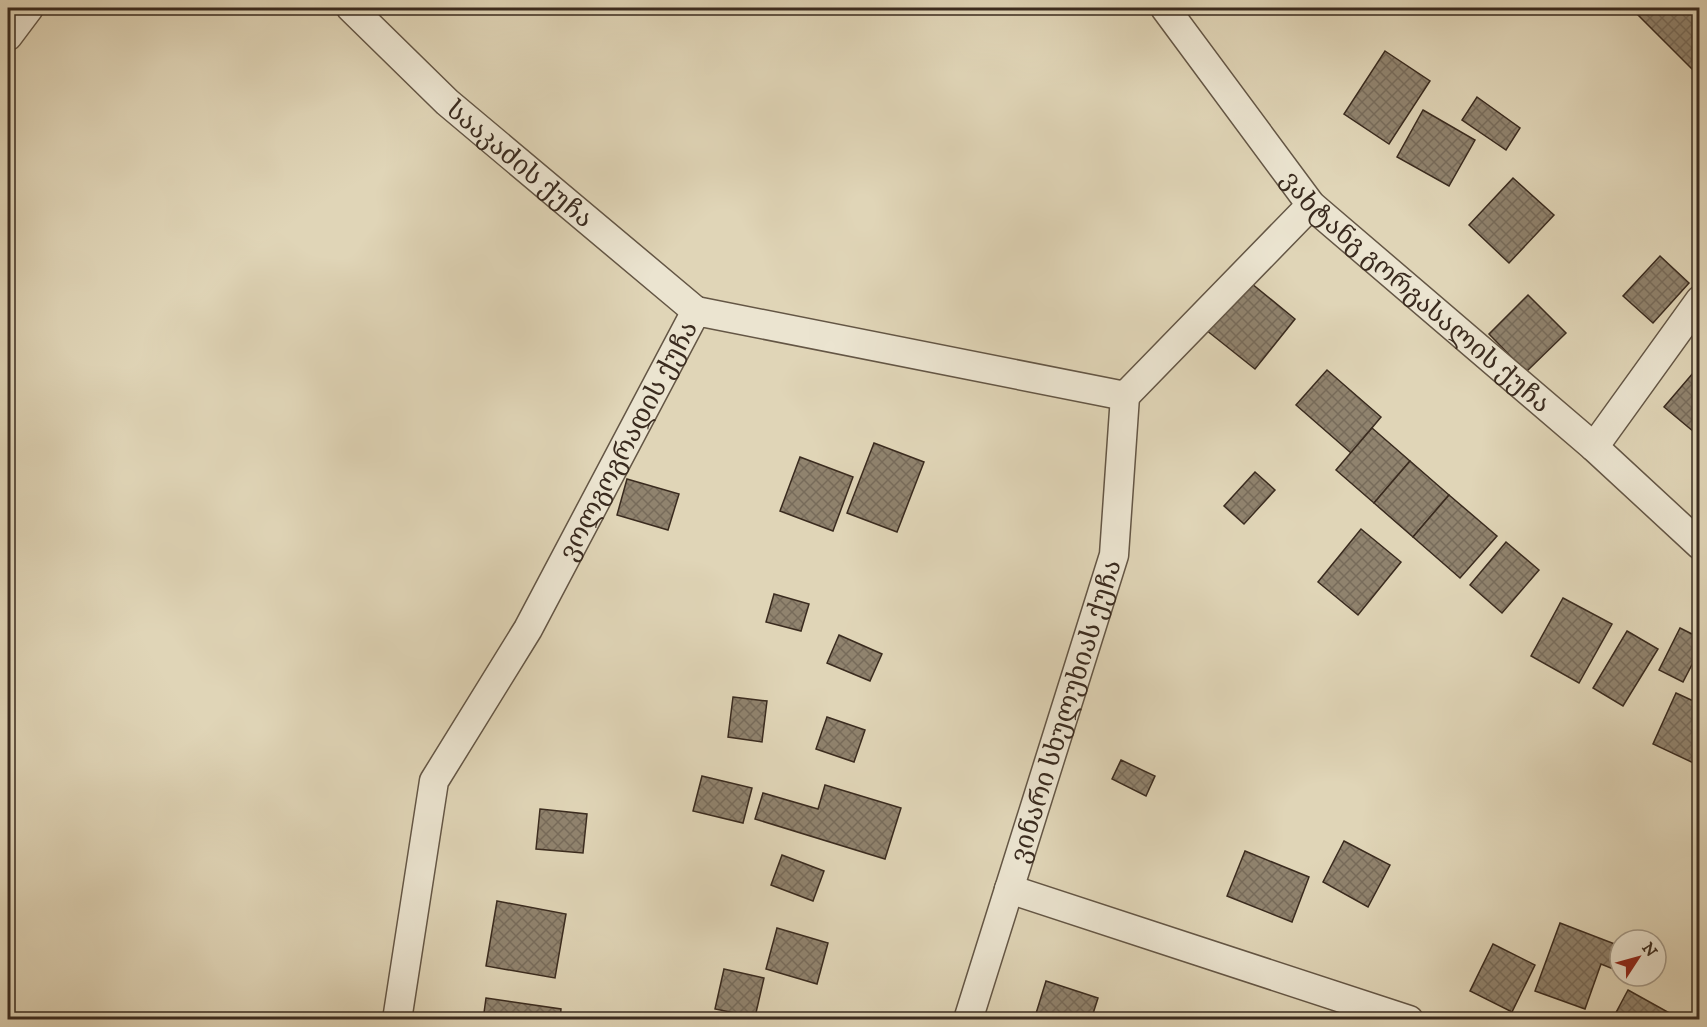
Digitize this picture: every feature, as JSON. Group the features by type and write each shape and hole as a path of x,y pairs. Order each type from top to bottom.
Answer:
{"street":[{"path":"8,36 29,8"},
{"name":"სააკაძის ქუჩა","path":"351,8 447,102 696,311"},
{"name":"ვახტანგ გორგასალის ქუჩა","path":"1165,8 1311,205 1594,447 1700,545"},
{"path":"1125,396 1311,205"},
{"path":"1594,447 1700,300"},
{"name":"ვოლგოგრადის ქუჩა","path":"397,1020 435,781 528,628 696,311 1125,396"},
{"name":"ვინარი სხულუხიას ქუჩა","path":"968,1020 1114,555 1125,396"},
{"path":"1009,889 1409,1020"}],"building":[{"path":"1631,8 1700,8 1700,77"},
{"path":"1385,51 1430,81 1389,144 1344,114"},
{"path":"1477,97 1520,128 1506,150 1462,120"},
{"path":"1423,110 1475,140 1449,186 1397,157"},
{"path":"1513,178 1554,215 1509,263 1469,225"},
{"path":"1660,256 1689,283 1653,323 1623,296"},
{"path":"1246,279 1295,319 1255,369 1206,330"},
{"path":"1528,295 1566,333 1526,372 1489,334"},
{"path":"1700,367 1700,437 1664,407"},
{"path":"1327,370 1381,417 1351,453 1296,405"},
{"path":"1372,428 1410,461 1374,503 1336,470"},
{"path":"874,443 924,462 897,532 847,513"},
{"path":"800,457 853,477 833,531 780,511"},
{"path":"1410,461 1449,495 1413,537 1374,503"},
{"path":"1255,472 1275,490 1244,524 1224,506"},
{"path":"627,479 679,494 668,530 617,515"},
{"path":"1449,495 1497,536 1460,578 1413,537"},
{"path":"1361,529 1401,562 1358,615 1318,582"},
{"path":"1506,542 1539,570 1502,613 1470,585"},
{"path":"774,594 809,604 801,631 766,622"},
{"path":"1563,598 1612,624 1579,683 1531,656"},
{"path":"1680,628 1700,638 1700,649 1683,682 1659,670"},
{"path":"1627,631 1658,649 1623,706 1593,688"},
{"path":"839,635 882,654 870,681 827,663"},
{"path":"1676,693 1700,704 1700,766 1653,744"},
{"path":"733,697 767,701 762,742 728,737"},
{"path":"827,717 865,730 854,762 816,749"},
{"path":"1121,760 1155,776 1146,796 1112,779"},
{"path":"702,776 752,788 743,823 693,811"},
{"path":"825,785 901,808 885,859 755,819 763,793 818,809"},
{"path":"540,809 587,814 583,853 536,849"},
{"path":"1344,841 1390,865 1368,907 1323,882"},
{"path":"1245,851 1309,877 1292,922 1227,896"},
{"path":"782,855 824,871 813,901 771,885"},
{"path":"497,901 566,914 555,978 486,966"},
{"path":"1560,923 1608,941 1608,967 1601,964 1585,1009 1535,991"},
{"path":"777,928 828,943 817,984 766,969"},
{"path":"1493,944 1535,965 1512,1012 1470,991"},
{"path":"724,969 764,978 755,1017 715,1009"},
{"path":"1046,981 1098,998 1091,1020 1034,1020"},
{"path":"1628,990 1675,1016 1673,1020 1612,1020"},
{"path":"486,998 561,1009 560,1020 483,1020"}]}
